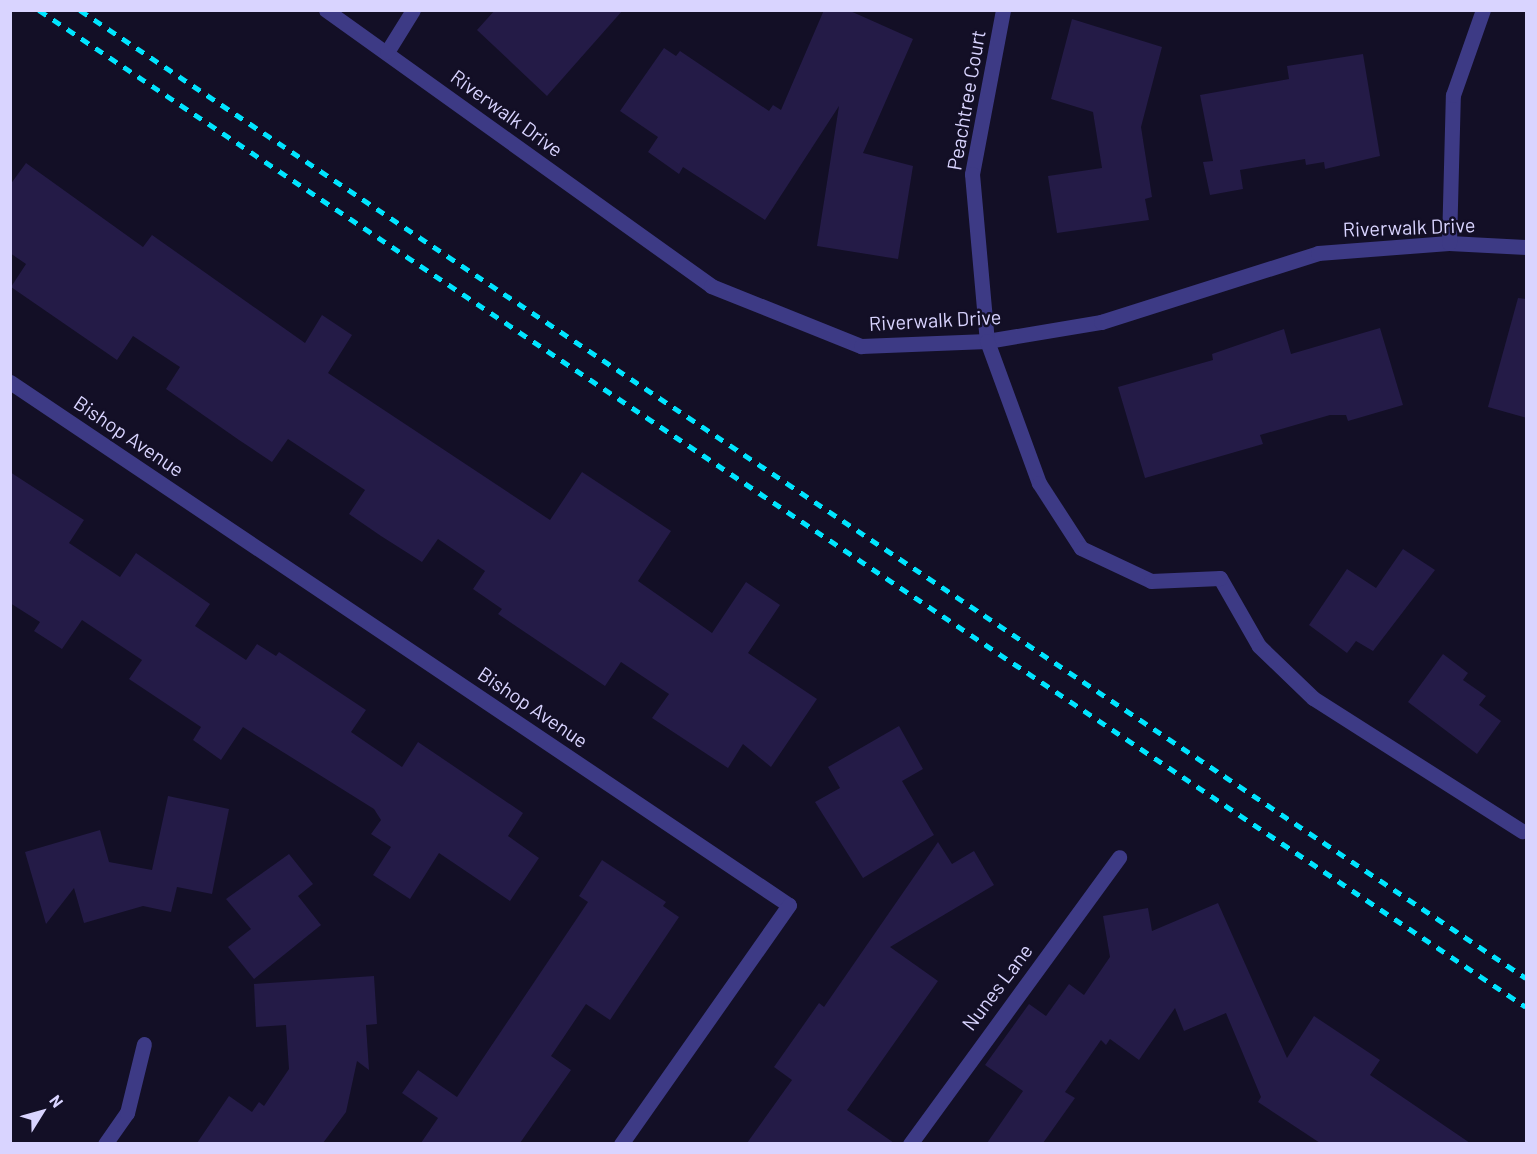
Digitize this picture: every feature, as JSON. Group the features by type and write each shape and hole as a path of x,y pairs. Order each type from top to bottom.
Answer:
{"street":[{"name":"Riverwalk Drive","path":"326,10 711,286 861,346 987,340 1101,322 1318,253 1449,243 1527,247"},
{"path":"387,52 413,10"},
{"name":"Peachtree Court","path":"1003,10 972,174 987,340 1040,483 1081,548 1151,581 1220,578 1259,646 1313,698 1522,831"},
{"path":"1449,243 1453,95 1483,10"},
{"name":"Bishop Avenue","path":"10,382 789,905 621,1143"},
{"name":"Nunes Lane","path":"910,1143 1119,856"},
{"path":"105,1143 127,1113 144,1044"}],"building":[{"path":"495,10 623,10 547,96 477,30"},
{"path":"824,10 848,10 913,39 863,153 913,166 898,259 817,246 839,106 765,220 683,167 679,174 648,152 658,137 620,111 664,48 676,56 680,51 769,111 773,105 781,110"},
{"path":"1072,19 1162,47 1141,127 1152,197 1145,199 1149,220 1057,233 1048,176 1102,168 1093,112 1051,99"},
{"path":"1363,54 1380,156 1325,169 1324,162 1306,165 1305,159 1240,170 1243,189 1210,195 1203,162 1213,161 1200,95 1289,79 1287,66"},
{"path":"26,163 143,247 152,235 305,343 322,315 352,335 328,373 550,520 582,472 671,531 638,581 712,633 746,582 780,605 748,653 817,699 771,767 743,744 728,768 652,718 669,694 621,662 605,686 498,614 502,609 473,589 485,571 438,539 422,562 349,514 365,490 288,439 272,462 166,389 180,367 133,336 117,360 11,287 26,264 10,253 10,185"},
{"path":"1518,298 1527,299 1527,418 1488,407"},
{"path":"1380,328 1403,405 1348,421 1346,415 1330,415 1260,435 1263,444 1145,478 1118,387 1213,360 1212,354 1284,329 1291,354"},
{"path":"10,472 84,520 69,543 120,577 136,553 210,604 195,626 246,660 257,644 276,656 279,652 366,710 351,732 402,767 418,742 523,813 508,836 539,858 510,901 439,853 410,899 373,875 391,847 371,834 381,820 374,809 243,727 221,760 193,740 201,727 129,679 142,660 82,620 62,649 34,631 40,622 10,603"},
{"path":"1403,549 1435,570 1373,651 1356,641 1347,653 1309,625 1347,569 1376,588"},
{"path":"1443,654 1468,673 1463,680 1486,696 1479,705 1501,721 1477,754 1408,702"},
{"path":"899,726 923,769 902,781 934,835 863,878 815,802 840,788 828,767"},
{"path":"168,796 229,809 212,894 177,887 171,912 143,906 84,923 74,888 46,924 25,852 100,830 109,862 152,870"},
{"path":"938,842 952,864 974,851 994,885 890,947 938,981 847,1110 894,1143 747,1143 792,1080 774,1067 819,1003 824,1007"},
{"path":"289,854 313,884 298,896 321,925 254,979 228,947 251,929 226,899"},
{"path":"602,860 666,902 663,906 679,917 610,1020 586,1004 551,1056 571,1070 520,1143 421,1143 438,1118 402,1093 418,1070 457,1097 588,902 579,896"},
{"path":"1218,903 1287,1058 1314,1016 1380,1060 1370,1075 1470,1143 1320,1143 1258,1102 1261,1097 1226,1013 1184,1031 1175,1008 1139,1060 1110,1039 1106,1045 1101,1040 1065,1092 1075,1098 1043,1143 987,1143 1023,1091 985,1065 1029,1004 1046,1016 1069,984 1084,995 1110,957 1103,916 1148,908 1152,931"},
{"path":"374,976 377,1024 366,1025 369,1070 357,1061 346,1112 323,1143 197,1143 229,1096 252,1112 259,1102 264,1106 289,1069 286,1025 256,1027 254,984"}],"railway":[{"path":"39,10 1526,1007"},
{"path":"80,10 1526,978"}]}
